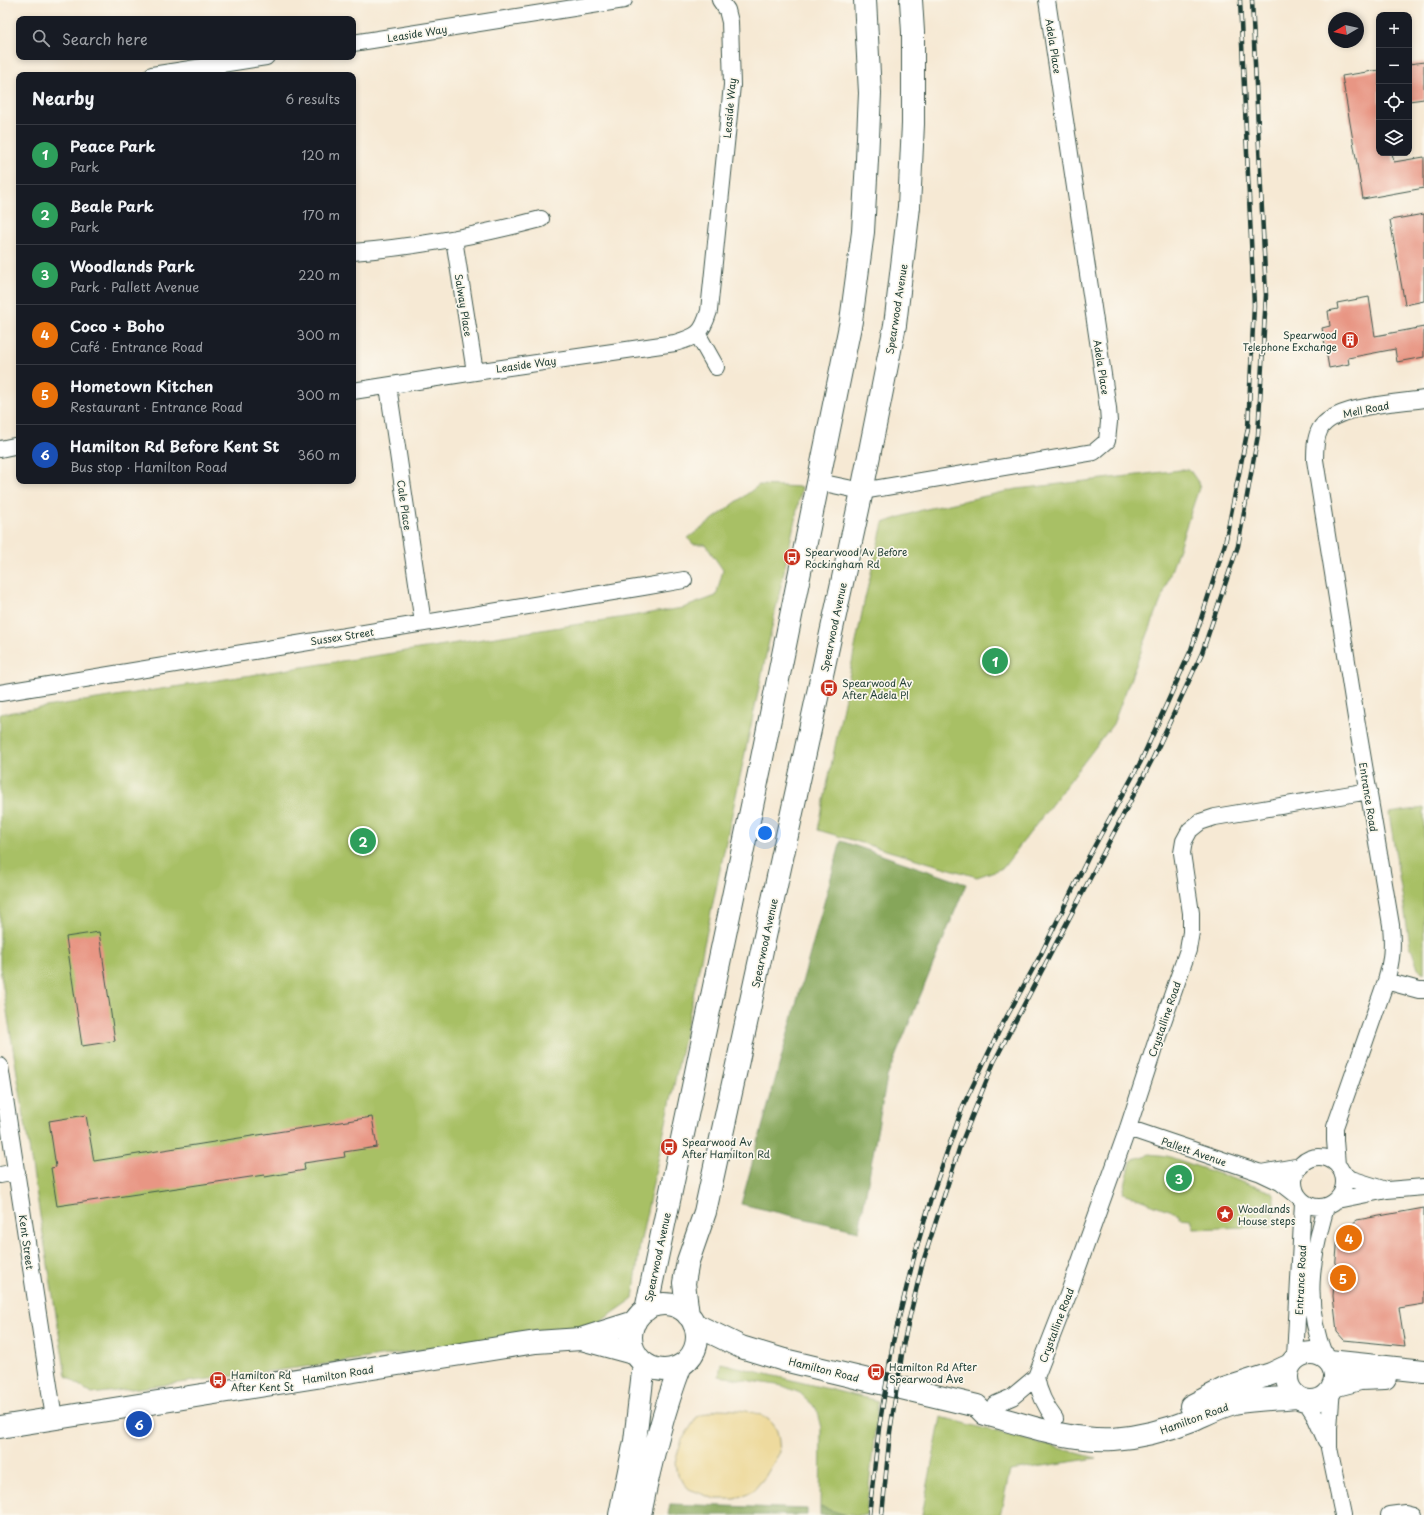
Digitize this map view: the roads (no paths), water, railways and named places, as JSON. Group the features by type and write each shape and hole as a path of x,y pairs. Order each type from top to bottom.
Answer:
{"main road":[{"name":"Spearwood Avenue","path":"640,1316 819,482 851,321 863,232 870,93 865,0"},
{"name":"Spearwood Avenue","path":"691,1320 684,1283 688,1261 705,1212 862,491 895,326 909,207 913,124 913,32 911,0"},
{"path":"640,1515 652,1456 670,1393 688,1358 696,1342 696,1333 691,1320 681,1309 673,1306 659,1305 640,1316 632,1332 632,1343 640,1358 652,1368 662,1370 672,1369 688,1358"},
{"name":"Hamilton Road","path":"0,1427 536,1342 581,1339 640,1316"},
{"name":"Hamilton Road","path":"691,1320 742,1348 791,1361 987,1405 1055,1419 1101,1426 1120,1426 1150,1421 1173,1414 1224,1389 1271,1374 1293,1361"},
{"name":"Hamilton Road","path":"581,1339 640,1358"},
{"name":"Hamilton Road","path":"688,1358 742,1348"},
{"path":"1327,1359 1334,1373 1335,1380 1327,1394 1320,1399 1313,1401 1301,1398 1292,1392 1288,1386 1287,1379 1293,1361 1307,1353 1313,1353 1327,1359 1424,1371"},
{"path":"620,1515 635,1441 640,1358"},
{"path":"1332,1387 1360,1379 1373,1378 1424,1382"},
{"name":"Hamilton Road","path":"987,1405 985,1414 1080,1438 1111,1439 1153,1433 1174,1427 1213,1410 1234,1403 1301,1398"}],"street":[{"name":"Leaside Way","path":"356,43 624,0"},
{"name":"Leaside Way","path":"356,391 675,342 698,335 705,325 709,311 732,85 730,22 727,10 720,0"},
{"name":"Adela Place","path":"819,482 862,491 1094,452 1107,441 1110,422 1047,0"},
{"path":"171,72 247,60"},
{"path":"356,252 454,239 541,220"},
{"name":"Salway Place","path":"454,239 474,372"},
{"path":"698,335 716,367"},
{"name":"Cale Place","path":"388,386 423,623"},
{"name":"Mell Road","path":"1315,460 1316,443 1320,429 1329,420 1340,413 1354,409 1424,399"},
{"path":"0,449 16,446"},
{"name":"Entrance Road","path":"1306,1163 1321,1148 1335,1127 1386,981 1391,961 1392,943 1391,925 1315,460"},
{"name":"Sussex Street","path":"0,692 684,580"},
{"name":"Crystalline Road","path":"987,1405 1012,1397 1036,1377 1068,1294 1128,1128 1188,950 1192,913 1182,853 1184,841 1190,830 1200,822 1215,817 1369,791"},
{"path":"1386,981 1424,990"},
{"name":"Kent Street","path":"0,1066 54,1418"},
{"name":"Entrance Road","path":"1335,1127 1335,1140 1340,1169"},
{"name":"Pallett Avenue","path":"1128,1128 1261,1173 1280,1182 1301,1199"},
{"path":"1387,1190 1351,1179 1330,1160 1323,1158 1306,1163 1297,1172 1295,1180 1295,1188 1301,1199 1310,1206 1318,1208 1332,1203 1387,1190 1424,1186"},
{"name":"Pallett Avenue","path":"1261,1173 1306,1163"},
{"path":"1332,1203 1344,1189 1344,1180 1340,1169"},
{"path":"0,1175 17,1172"},
{"name":"Entrance Road","path":"1293,1361 1301,1199"},
{"name":"Entrance Road","path":"1327,1359 1320,1344 1314,1321 1311,1294 1313,1259 1332,1203"},
{"path":"1036,1377 1039,1393 1046,1407 1055,1419"},
{"path":"1329,1448 1332,1387"},
{"path":"1301,1398 1320,1426 1329,1448 1343,1515"},
{"path":"1389,1515 1405,1513 1413,1515"}],"railway":[{"path":"869,1515 879,1428 893,1342 915,1253 933,1192 963,1106 1000,1029 1040,956 1089,856 1140,763 1191,650 1225,544 1248,428 1254,305 1240,0"},
{"path":"882,1515 890,1432 904,1341 922,1265 960,1146 994,1062 1153,758 1202,653 1238,546 1258,435 1266,295 1252,0"}],"place":[{"name":"Spearwood Telephone Exchange","path":"1350,340"},
{"name":"Spearwood Av Before Rockingham Rd","path":"792,557"},
{"name":"Peace Park","path":"995,661"},
{"name":"Spearwood Av After Adela Pl","path":"829,688"},
{"name":"Beale Park","path":"363,841"},
{"name":"Spearwood Av After Hamilton Rd","path":"669,1147"},
{"name":"Woodlands Park","path":"1179,1178"},
{"name":"Woodlands House steps","path":"1225,1214"},
{"name":"Coco + Boho","path":"1349,1238"},
{"name":"Hometown Kitchen","path":"1343,1278"},
{"name":"Hamilton Rd After Spearwood Ave","path":"876,1372"},
{"name":"Hamilton Rd After Kent St","path":"218,1380"},
{"name":"Hamilton Rd Before Kent St","path":"139,1424"}]}
